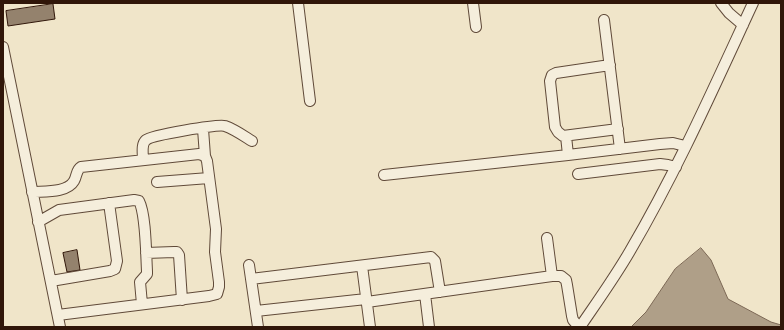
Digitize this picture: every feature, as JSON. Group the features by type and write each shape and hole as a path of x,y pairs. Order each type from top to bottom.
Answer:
{"street":[{"path":"298,3 310,101"},
{"path":"473,3 476,27"},
{"path":"721,3 729,13 743,25"},
{"path":"256,311 425,294 561,276 566,280 569,291 573,320 580,327 630,251 676,167 753,3"},
{"path":"604,20 620,149"},
{"path":"3,47 60,327"},
{"path":"610,65 556,73 552,75 550,81 555,127 560,134 566,136 618,129"},
{"path":"143,160 143,146 146,140 148,138 168,134 218,126 226,127 252,141"},
{"path":"58,315 215,295 219,287 216,229 207,161 205,156 203,129"},
{"path":"566,136 568,156"},
{"path":"384,175 568,156 668,143 686,146"},
{"path":"32,192 68,187 74,182 79,169 82,167 199,154 205,156"},
{"path":"578,174 660,164 676,167"},
{"path":"157,182 209,178"},
{"path":"38,222 59,210 134,200 139,201 141,206 146,254 146,274 140,282 142,304"},
{"path":"51,281 113,271 115,269 117,261 109,203"},
{"path":"547,238 552,276"},
{"path":"146,254 174,252 179,255 182,300"},
{"path":"251,279 432,258 435,261 440,292"},
{"path":"249,265 258,327"},
{"path":"362,266 370,327"},
{"path":"425,294 429,327"}],"shaded area":[{"path":"701,248 711,260 728,299 771,322 781,325 781,327 631,327 646,312 675,269"}],"building":[{"path":"53,4 55,19 8,26 6,11"},
{"path":"77,250 80,270 67,272 63,253"}]}
